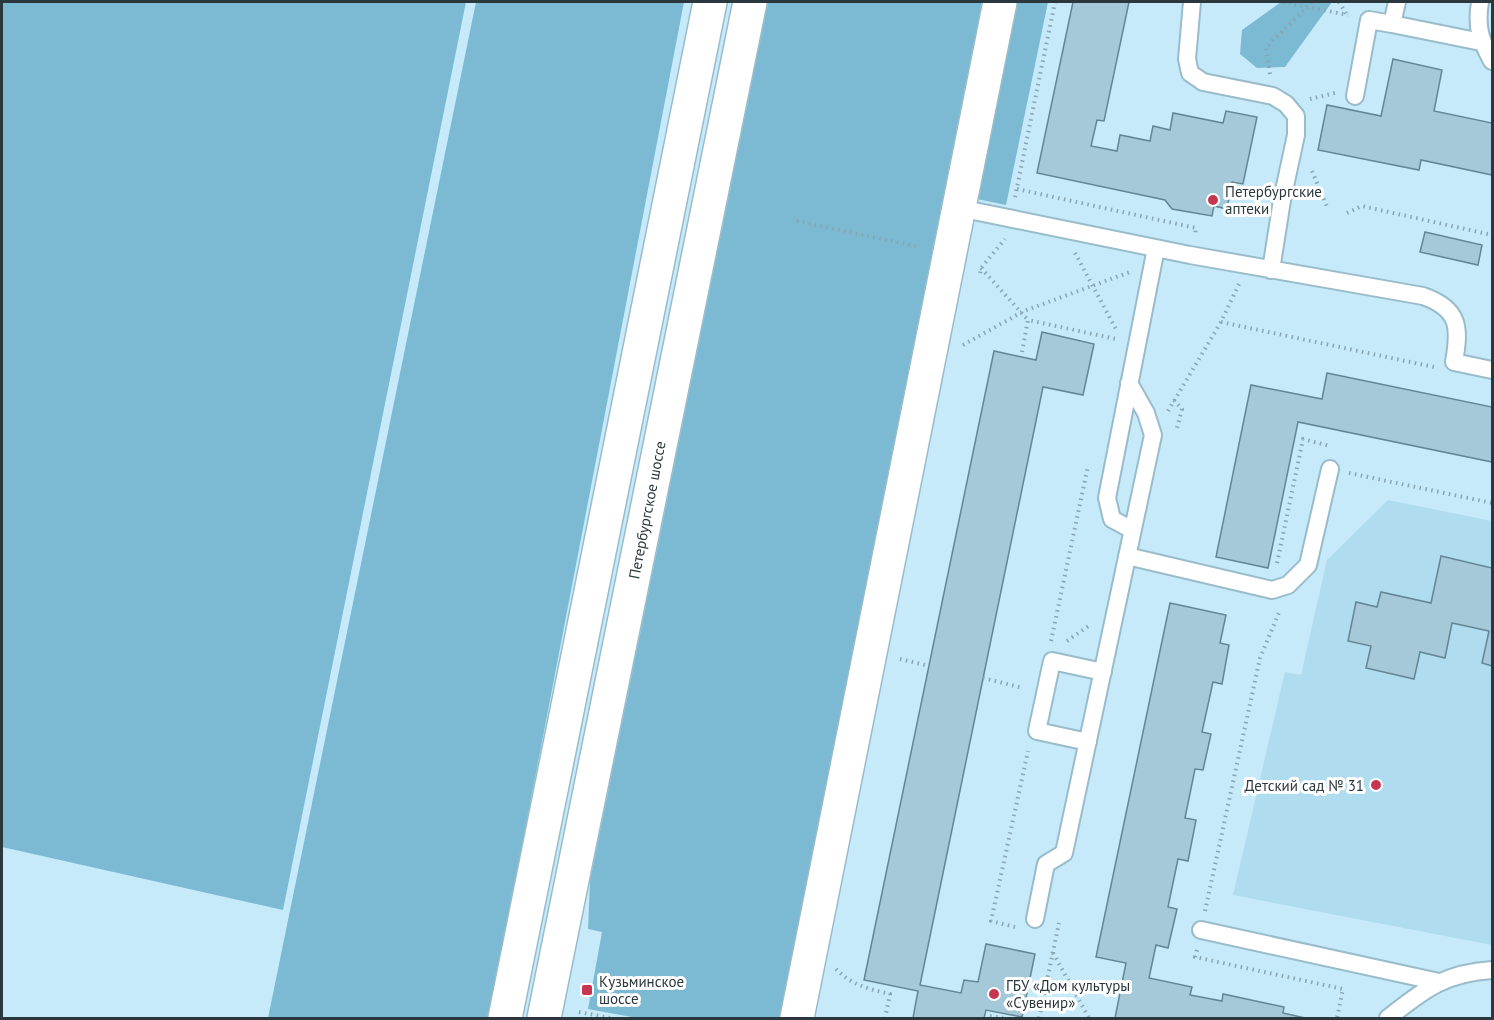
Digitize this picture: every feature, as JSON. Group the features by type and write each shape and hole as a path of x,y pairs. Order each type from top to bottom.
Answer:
{"main road":[{"path":"505,1018 710,2"},
{"name":"Петербургское шоссе","path":"544,1018 750,2"},
{"path":"797,1018 1000,2"}],"lane":[{"path":"1192,2 1187,59 1190,73 1203,82 1280,100 1296,116 1296,135 1282,200 1271,270"},
{"path":"1392,24 1397,2"},
{"path":"1480,2 1478,15 1481,42 1492,61"},
{"path":"1355,92 1369,20 1481,42"},
{"path":"959,208 1439,302 1453,317 1458,337 1454,362 1492,370"},
{"path":"1132,530 1112,519 1107,498 1156,248"},
{"path":"1029,924 1046,864 1064,853 1153,435 1146,413 1129,383"},
{"path":"1127,556 1272,590 1288,585 1308,565 1330,469"},
{"path":"1088,742 1038,730 1045,693 1052,661 1103,672"},
{"path":"1201,930 1439,982"},
{"path":"1388,1018 1439,982 1469,972 1492,970"}],"path":[{"path":"1283,2 1369,20"},
{"path":"1312,2 1266,47 1280,100 1355,92"},
{"path":"1339,2 1347,15"},
{"path":"1017,189 1180,224"},
{"path":"1347,213 1362,206 1492,235"},
{"path":"797,221 950,254"},
{"path":"981,268 1028,320 1121,340 1061,229"},
{"path":"1153,435 1221,322 1249,266"},
{"path":"963,345 1021,313 1136,270 1133,282"},
{"path":"1022,352 1028,320"},
{"path":"1221,322 1436,368"},
{"path":"1174,400 1182,409 1174,441"},
{"path":"1276,565 1303,439 1334,447 1330,469 1492,503"},
{"path":"1051,642 1089,462"},
{"path":"1300,575 1306,579 1284,600 1260,658 1195,957 1343,989 1337,1018"},
{"path":"890,657 929,666"},
{"path":"983,678 1045,693"},
{"path":"1029,747 991,921 1029,924"},
{"path":"1039,1018 1061,913"},
{"path":"1045,934 1056,936"},
{"path":"1053,952 1089,1018"},
{"path":"830,961 842,975 862,988 890,994 885,1018"},
{"path":"986,1010 991,1017 1003,1018"},
{"path":"579,1012 610,1018"}],"shaded area":[{"path":"2,2 466,2 283,910 2,847"},
{"path":"476,2 684,2 489,1018 268,1018"},
{"path":"768,2 982,2 780,1018 637,1018 588,1009 602,932 588,929 590,881"},
{"path":"1013,2 1048,2 1006,205 972,198"},
{"path":"1281,2 1332,2 1285,67 1257,68 1240,54 1242,30"},
{"name":"Детский сад № 31","path":"1388,500 1492,521 1492,945 1233,895 1285,672 1301,675 1327,560"}],"building":[{"path":"1073,2 1129,2 1104,121 1097,120 1091,146 1117,151 1120,135 1150,141 1153,126 1170,130 1173,113 1223,123 1226,111 1257,117 1243,184 1232,182 1227,209 1214,206 1212,216 1172,209 1165,200 1037,173"},
{"path":"1393,59 1442,70 1434,111 1492,123 1492,175 1421,160 1419,170 1318,150 1327,105 1381,116"},
{"path":"1425,232 1482,245 1478,265 1420,252"},
{"path":"1042,332 1094,344 1083,395 1043,387 920,985 961,993 964,980 978,982 986,944 1035,954 1022,1017 986,1010 984,1018 913,1018 918,991 864,980 994,351 1036,360"},
{"path":"1327,373 1492,407 1492,462 1298,422 1268,568 1216,557 1251,385 1322,399"},
{"path":"1441,556 1492,568 1492,666 1482,663 1489,631 1452,623 1445,658 1420,652 1414,679 1366,668 1371,646 1348,641 1356,602 1377,607 1381,592 1431,603"},
{"path":"1170,603 1226,615 1220,643 1229,645 1222,684 1213,682 1202,732 1211,734 1203,770 1195,769 1185,818 1196,820 1188,861 1178,859 1168,907 1177,909 1168,948 1156,945 1149,978 1192,987 1190,995 1222,1001 1223,994 1284,1007 1283,1013 1305,1018 1115,1018 1126,963 1096,957"}],"place":[{"name":"Петербургские аптеки","path":"1213,200"},
{"name":"Детский сад № 31","path":"1376,785"},
{"name":"Кузьминское шоссе","path":"587,990"},
{"name":"ГБУ «Дом культуры «Сувенир»","path":"994,994"}]}
